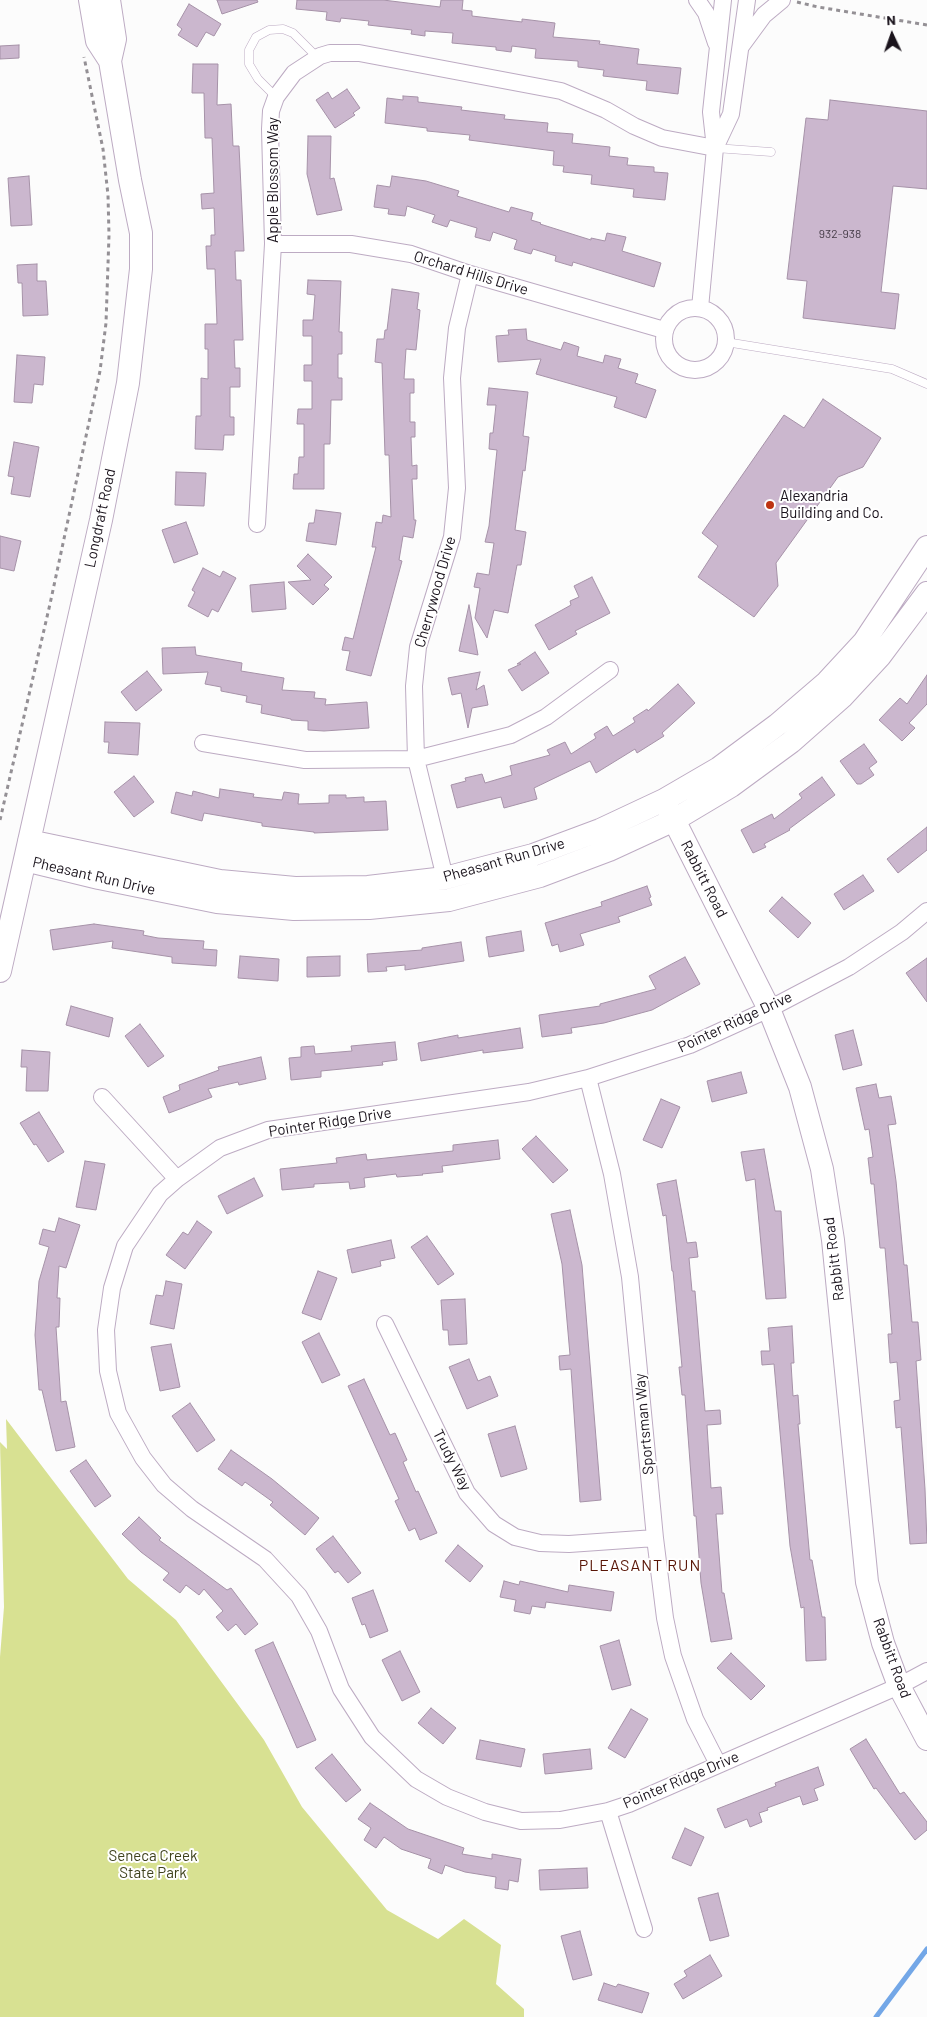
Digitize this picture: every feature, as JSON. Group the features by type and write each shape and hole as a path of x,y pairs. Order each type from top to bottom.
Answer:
{"street":[{"name":"Longdraft Road","path":"0,971 101,520 128,383 141,269 141,233 110,61 98,41 90,0"},
{"name":"Longdraft Road","path":"109,0 115,39 110,61"},
{"path":"697,0 706,13 718,47"},
{"path":"700,308 715,148 711,112 723,0"},
{"path":"715,148 731,114 747,0"},
{"path":"740,47 764,15 782,0"},
{"name":"Apple Blossom Way","path":"257,524 274,244 271,111 276,97 294,73 320,56 340,52 359,53 561,91 606,110 634,126 662,138 715,148"},
{"name":"Orchard Hills Drive","path":"274,244 351,244 411,254 470,274 664,330"},
{"name":"Cherrywood Drive","path":"445,878 416,759 414,686 418,647 452,538 456,488 452,378 457,328 470,274"},
{"path":"700,308 712,313 722,323 726,342 724,351 713,364 697,370 688,370 680,367 667,355 664,347 664,330 672,317 678,312 700,308"},
{"name":"Pheasant Run Drive","path":"27,850 99,878 217,902 294,910 369,908 449,900 540,876 609,850 669,810 718,768 777,725 827,682 864,642 927,547"},
{"name":"Pheasant Run Drive","path":"27,850 220,881 295,888 368,887 445,878 533,855 600,830 669,810 731,786 791,742 842,697 880,656 927,593"},
{"path":"203,743 305,760 416,759 510,735 546,717 610,670"},
{"name":"Rabbitt Road","path":"669,810 769,1009 800,1087 822,1169 833,1240 867,1582 882,1643 899,1686 927,1739"},
{"name":"Pointer Ridge Drive","path":"927,911 902,932 849,967 769,1009 690,1046 588,1078 529,1092 268,1130 220,1148 177,1179 160,1194 125,1246 112,1288 106,1330 108,1371 118,1412 143,1458 164,1484 192,1509 265,1559 299,1596 320,1631 341,1689 372,1737 416,1779 455,1800 486,1812 521,1821 560,1820 608,1810 629,1804 899,1686 927,1671"},
{"name":"Sportsman Way","path":"588,1078 612,1174 630,1277 654,1538 665,1618 673,1656 696,1719 718,1764"},
{"path":"102,1097 177,1179"},
{"name":"Trudy Way","path":"385,1324 467,1493 494,1524 515,1537 540,1543 569,1544 654,1538"},
{"path":"608,1810 644,1929"}],"lane":[{"path":"276,97 258,79 250,64 249,50 256,37 269,30 282,29 293,33 313,53 320,56"},
{"path":"715,148 772,152"},
{"path":"726,342 892,369 927,384"}],"path":[{"path":"800,2 927,25"},
{"path":"0,820 58,568 100,371 106,323 109,245 108,195 103,149 83,51"}],"green space":[{"name":"Seneca Creek State Park","path":"6,1419 128,1579 176,1620 264,1740 302,1807 387,1910 438,1939 464,1919 501,1945 496,1984 524,2009 524,2017 0,2017 0,1657 4,1607 0,1442 7,1449"}],"building":[{"path":"217,0 257,0 258,2 222,14"},
{"path":"297,0 383,0 440,7 441,0 463,0 462,10 472,11 472,16 522,22 522,19 555,23 553,37 600,41 599,44 639,49 637,64 681,68 678,94 646,90 647,81 603,76 604,70 578,67 578,61 535,58 536,49 512,46 511,52 496,50 496,47 452,43 453,33 425,31 425,36 411,34 412,30 368,25 369,21 341,18 340,22 326,20 327,12 296,9"},
{"path":"189,4 221,24 214,36 206,32 197,47 178,35 182,29 177,25"},
{"path":"19,45 19,58 0,59 0,46"},
{"path":"193,64 218,64 217,105 231,104 233,146 239,146 244,251 235,251 236,280 241,280 243,340 234,340 235,368 240,368 240,387 230,387 230,417 234,417 234,435 224,435 223,450 195,449 196,416 201,416 201,378 208,379 208,349 205,349 205,324 217,324 215,269 207,269 206,246 211,246 211,235 215,235 214,208 202,209 201,194 214,193 212,138 205,138 204,93 192,93"},
{"path":"347,89 360,108 353,113 355,115 335,128 316,100 328,92 332,99"},
{"path":"403,96 418,97 418,102 462,107 461,110 505,115 504,119 548,123 547,132 573,134 572,143 610,147 609,156 628,158 627,165 654,167 654,172 668,173 665,200 633,197 634,189 591,184 592,175 563,172 564,166 553,165 554,151 469,140 470,135 427,131 427,128 385,123 387,98 403,100"},
{"path":"830,100 927,111 927,189 893,186 881,292 899,294 895,329 803,318 807,281 787,279 806,118 828,120"},
{"path":"308,136 331,136 330,179 334,178 342,210 317,215 307,174"},
{"path":"29,176 32,225 11,226 8,178"},
{"path":"392,176 426,181 459,191 457,196 509,212 511,207 533,213 531,220 591,240 591,238 605,241 607,233 626,237 622,251 661,263 654,287 573,262 572,266 555,261 556,256 533,249 531,254 514,249 517,240 493,232 490,241 475,237 477,228 450,220 447,227 432,222 435,215 407,206 405,216 388,214 389,209 374,207 377,185 390,187"},
{"path":"37,264 37,281 46,281 48,315 23,316 22,283 18,283 17,265"},
{"path":"308,280 341,281 339,332 342,332 342,354 338,354 338,378 342,378 342,400 331,400 330,444 324,444 324,489 293,489 294,474 298,474 299,457 304,457 304,424 297,424 298,409 312,409 312,381 304,381 304,365 312,365 312,336 303,336 303,320 313,320 315,295 307,294"},
{"path":"392,289 419,293 417,309 420,310 416,350 406,349 404,379 414,379 414,393 410,393 410,422 415,422 415,437 411,437 412,466 417,465 417,479 412,479 414,520 416,520 413,538 403,536 399,560 402,561 371,676 346,670 350,651 342,650 345,637 353,639 376,547 372,547 376,522 382,523 383,515 391,517 389,455 385,455 382,363 375,362 377,339 384,339 385,330 387,330"},
{"path":"526,329 527,340 561,350 564,342 579,347 577,356 603,363 605,355 621,359 618,368 638,374 635,383 656,390 646,418 614,407 617,397 536,374 541,359 498,362 496,336 509,335 508,330"},
{"path":"17,355 45,357 43,385 34,384 32,403 14,402"},
{"path":"489,388 528,392 523,436 529,437 515,530 526,532 521,565 517,565 508,613 494,610 487,638 475,618 480,588 474,587 477,573 489,575 494,543 485,542 489,526 497,450 489,449 490,433 493,433 496,405 487,405"},
{"name":"Alexandria Building and Co.","path":"823,399 881,438 863,467 838,477 776,563 778,586 754,617 698,577 718,546 702,533 784,415 804,428"},
{"path":"14,442 39,447 30,497 11,494 14,477 8,476"},
{"path":"176,472 206,473 204,506 175,505"},
{"path":"316,510 341,513 336,545 306,541 309,523 314,523"},
{"path":"186,522 198,554 174,563 162,530"},
{"path":"0,536 21,541 14,571 0,568"},
{"path":"308,554 332,577 324,585 329,589 313,605 288,582 311,580 297,566"},
{"path":"203,568 220,577 223,571 236,578 218,612 212,609 208,617 188,606 195,592 192,590"},
{"path":"592,577 610,613 575,631 577,634 549,650 535,625 571,605 570,601 579,597 574,586"},
{"path":"284,582 286,609 252,612 250,585"},
{"path":"469,605 478,655 459,651"},
{"path":"195,647 196,655 242,663 241,671 284,678 282,690 315,692 314,698 326,699 325,705 367,702 369,728 324,731 308,730 308,721 291,720 261,713 262,705 246,702 247,696 221,691 221,687 205,684 208,672 163,674 162,648"},
{"path":"535,652 549,673 522,691 508,670 521,664 517,664"},
{"path":"147,671 162,690 136,711 121,692"},
{"path":"480,672 476,690 484,685 488,705 472,708 468,728 461,693 452,695 448,678"},
{"path":"927,675 927,704 909,723 915,728 902,741 879,720 900,698 907,704"},
{"path":"678,684 695,703 662,733 664,736 637,753 635,749 596,773 590,761 534,788 537,799 504,808 501,797 457,808 451,785 466,781 465,778 482,774 485,783 512,775 510,766 550,755 547,750 565,742 571,754 596,738 594,734 607,726 613,736 635,722 633,718 647,709 648,711"},
{"path":"105,722 140,723 138,755 108,753 109,742 104,742"},
{"path":"864,744 877,762 869,768 874,775 861,784 857,784 840,761"},
{"path":"134,776 154,802 134,817 114,792"},
{"path":"822,777 835,795 790,830 764,844 766,847 753,853 741,830 772,814 774,819 802,798 799,794"},
{"path":"220,789 254,794 253,797 282,800 284,792 299,794 298,804 329,803 329,795 346,795 346,798 364,797 364,802 386,801 388,830 314,833 262,826 262,823 204,813 202,821 171,813 176,792 192,796 193,791 219,798"},
{"path":"927,827 927,850 898,873 887,859"},
{"path":"863,875 874,891 844,910 834,894"},
{"path":"647,886 652,905 618,917 620,922 580,934 584,945 560,952 558,944 552,946 545,923 602,906 601,902"},
{"path":"782,897 811,923 798,938 769,911"},
{"path":"94,924 144,931 143,935 158,938 204,941 203,949 217,950 216,966 172,963 172,957 112,948 113,941 53,950 50,930"},
{"path":"521,931 524,951 489,957 486,937"},
{"path":"461,942 464,961 405,970 405,965 386,967 387,971 368,972 367,954 422,950 422,948"},
{"path":"240,956 279,959 278,981 238,978"},
{"path":"340,956 340,976 307,977 307,957"},
{"path":"685,957 700,984 652,1010 604,1023 571,1028 572,1033 542,1037 539,1015 600,1006 600,1004 656,989 649,976"},
{"path":"927,958 927,1002 906,973"},
{"path":"71,1006 113,1018 109,1037 66,1025"},
{"path":"140,1024 164,1056 148,1067 125,1036"},
{"path":"520,1028 523,1048 483,1053 483,1050 421,1061 418,1043 458,1035 458,1038"},
{"path":"853,1030 862,1065 843,1070 835,1035"},
{"path":"395,1042 397,1060 382,1062 383,1065 321,1071 321,1077 291,1080 289,1058 301,1057 301,1047 314,1046 315,1054 352,1051 351,1046"},
{"path":"22,1050 50,1052 48,1091 26,1091 27,1067 21,1067"},
{"path":"261,1057 266,1079 239,1085 238,1082 208,1089 212,1097 169,1113 163,1097 180,1090 179,1085 219,1070 218,1067"},
{"path":"741,1072 747,1093 712,1102 707,1081"},
{"path":"876,1084 879,1098 891,1096 896,1124 888,1125 896,1181 904,1265 907,1265 912,1322 918,1322 921,1360 916,1361 927,1543 910,1544 901,1427 896,1428 894,1401 900,1400 897,1362 890,1363 888,1334 892,1334 885,1248 880,1248 874,1184 871,1184 868,1158 873,1157 869,1129 865,1130 856,1088"},
{"path":"661,1099 680,1107 662,1148 643,1140"},
{"path":"39,1112 64,1152 48,1162 20,1123"},
{"path":"536,1136 568,1170 553,1183 522,1149"},
{"path":"498,1140 500,1159 442,1166 443,1172 423,1175 397,1177 396,1174 364,1178 365,1187 350,1189 349,1182 314,1184 314,1187 282,1190 280,1169 337,1163 336,1158 366,1154 367,1160 453,1151 453,1145"},
{"path":"764,1149 775,1211 781,1211 786,1298 766,1299 755,1179 746,1181 741,1152"},
{"path":"85,1161 105,1164 96,1210 76,1207"},
{"path":"254,1178 263,1196 227,1214 218,1196"},
{"path":"676,1180 687,1243 696,1242 698,1257 689,1258 692,1291 695,1291 705,1411 720,1410 721,1424 707,1425 711,1488 721,1487 723,1514 716,1514 722,1593 724,1593 732,1639 711,1642 701,1583 696,1516 694,1516 685,1395 682,1395 679,1367 682,1367 673,1271 666,1215 663,1216 657,1184"},
{"path":"570,1210 582,1265 601,1500 580,1502 571,1369 560,1370 559,1356 570,1355 562,1264 551,1214"},
{"path":"59,1218 80,1225 66,1268 59,1266 57,1298 60,1298 59,1327 56,1327 61,1402 66,1401 75,1447 56,1451 42,1390 39,1390 35,1335 39,1281 49,1247 39,1244 43,1229 55,1232"},
{"path":"197,1221 212,1232 185,1269 166,1255 183,1232 188,1235"},
{"path":"427,1236 454,1274 438,1285 411,1247"},
{"path":"391,1240 395,1258 380,1261 381,1266 352,1273 347,1250"},
{"path":"318,1271 337,1278 321,1320 302,1313"},
{"path":"166,1281 182,1284 174,1329 150,1324 156,1295 163,1296"},
{"path":"465,1299 467,1344 449,1345 448,1330 443,1330 441,1300"},
{"path":"792,1326 794,1363 791,1363 793,1396 798,1395 800,1424 798,1424 810,1560 812,1560 822,1617 825,1617 826,1660 806,1661 804,1607 801,1608 790,1546 774,1364 762,1365 761,1351 770,1351 768,1328"},
{"path":"319,1333 340,1375 322,1383 302,1342"},
{"path":"171,1344 180,1387 160,1391 151,1347"},
{"path":"469,1359 478,1381 490,1376 498,1396 467,1409 449,1367"},
{"path":"364,1379 390,1435 395,1433 407,1460 403,1462 437,1533 420,1540 415,1528 409,1531 395,1501 399,1499 348,1386"},
{"path":"190,1403 215,1440 197,1452 172,1416"},
{"path":"515,1426 527,1469 501,1477 488,1434"},
{"path":"231,1450 272,1479 319,1518 305,1535 270,1505 273,1502 245,1482 242,1486 218,1469"},
{"path":"86,1460 111,1496 95,1507 70,1471"},
{"path":"139,1517 161,1538 159,1540 227,1590 231,1588 258,1624 245,1635 236,1624 228,1631 216,1617 223,1611 204,1589 199,1595 186,1585 180,1593 163,1580 169,1573 141,1552 122,1534"},
{"path":"333,1536 361,1573 348,1583 338,1571 335,1573 316,1549"},
{"path":"458,1545 483,1566 470,1582 445,1561"},
{"path":"504,1581 519,1585 520,1581 568,1592 569,1585 614,1592 611,1611 546,1602 545,1608 532,1606 530,1614 514,1611 516,1600 500,1597"},
{"path":"373,1590 388,1631 370,1638 365,1624 362,1625 352,1598"},
{"path":"619,1640 631,1685 612,1690 600,1646"},
{"path":"273,1642 316,1740 297,1748 255,1650"},
{"path":"400,1651 420,1692 402,1701 382,1660"},
{"path":"731,1653 765,1686 751,1700 717,1668"},
{"path":"431,1708 456,1728 443,1744 418,1723"},
{"path":"631,1709 648,1719 625,1758 608,1748"},
{"path":"866,1739 900,1794 904,1792 927,1822 927,1830 915,1840 876,1788 874,1789 850,1749"},
{"path":"480,1740 525,1749 521,1767 476,1759"},
{"path":"590,1749 592,1769 545,1774 543,1754"},
{"path":"332,1754 361,1790 346,1802 315,1768"},
{"path":"818,1767 824,1785 814,1789 818,1800 803,1805 800,1796 767,1808 768,1810 759,1813 762,1822 750,1827 747,1819 725,1828 717,1809 776,1786 775,1783"},
{"path":"370,1803 408,1829 464,1848 462,1854 492,1859 492,1854 521,1859 518,1882 509,1880 508,1890 495,1888 496,1877 465,1872 445,1865 442,1874 428,1868 431,1859 401,1849 384,1837 376,1848 364,1840 371,1828 358,1819"},
{"path":"685,1828 704,1837 691,1866 672,1858"},
{"path":"587,1868 588,1888 540,1890 539,1870"},
{"path":"718,1893 729,1936 710,1941 698,1898"},
{"path":"580,1931 592,1975 573,1980 561,1936"},
{"path":"710,1955 722,1976 683,1999 674,1984 687,1976 684,1971"},
{"path":"604,1983 616,1987 618,1984 649,1993 642,2013 598,2000"}],"waterway":[{"path":"876,2017 927,1949"}],"place":[{"name":"Alexandria Building and Co.","path":"770,505"}],"district":[{"name":"PLEASANT RUN","path":"640,1566"}]}
